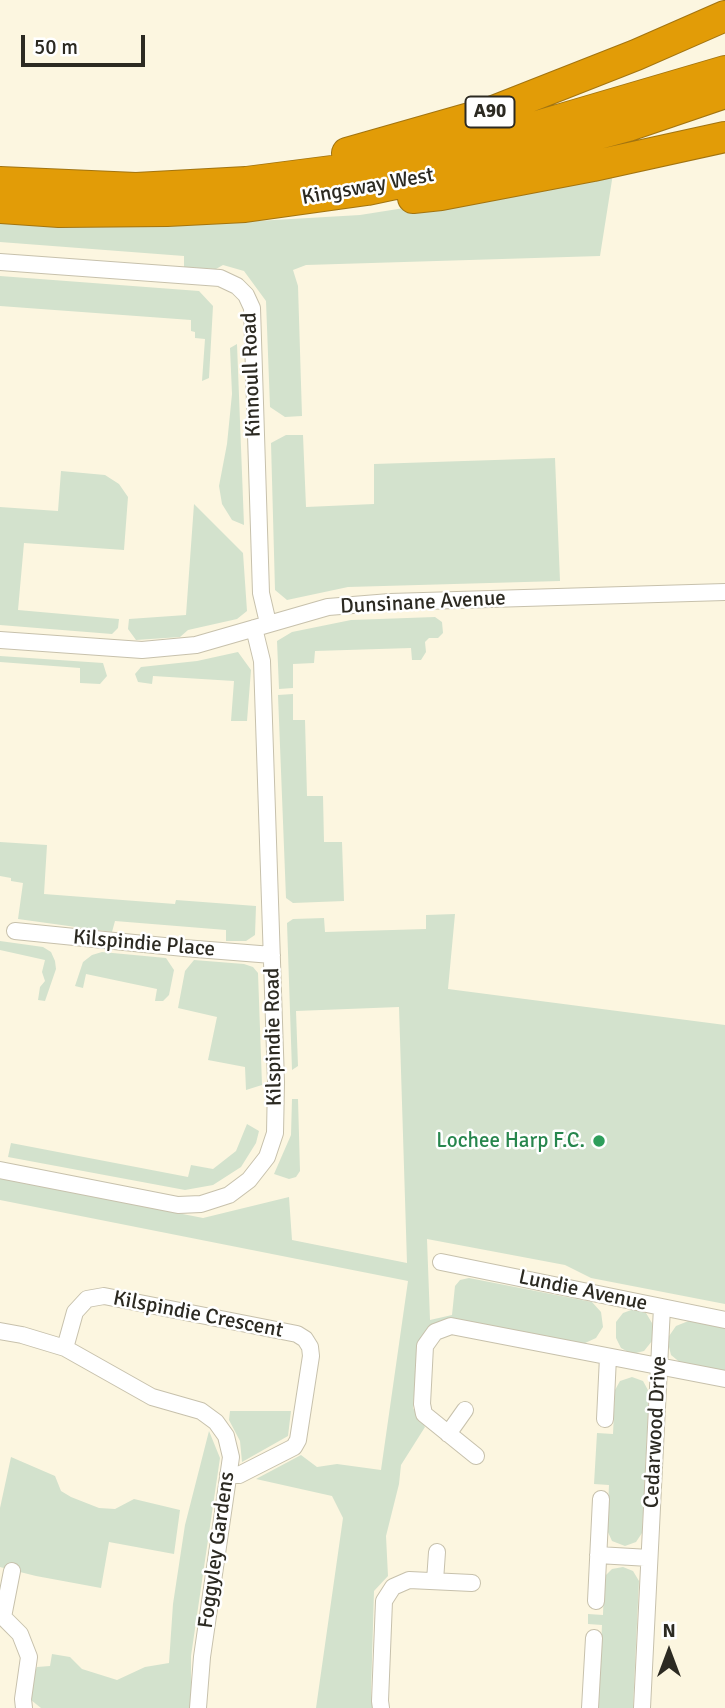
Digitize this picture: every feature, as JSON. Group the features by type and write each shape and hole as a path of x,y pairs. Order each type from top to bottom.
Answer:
{"highway":[{"name":"A90","path":"245,194 491,112 636,55 725,16"},
{"name":"Kingsway West","path":"0,208 59,212 167,211 517,132 725,71"},
{"name":"Kingsway West","path":"0,182 245,194 367,190 484,165 628,126 725,93"},
{"name":"A90","path":"245,194 318,207 441,195 725,137"}],"street":[{"name":"Kinnoull Road","path":"0,262 220,278 237,286 246,295 251,309 261,626"},
{"name":"Dunsinane Avenue","path":"0,640 142,650 196,645 328,607 390,602 725,592"},
{"name":"Kilspindie Road","path":"0,1170 178,1205 201,1204 229,1195 249,1180 267,1157 275,1133 276,1082 261,626"},
{"name":"Kilspindie Place","path":"15,931 272,955"},
{"name":"Lundie Avenue","path":"441,1262 725,1320"},
{"name":"Kilspindie Crescent","path":"65,1348 75,1312 87,1299 104,1296 298,1334 305,1339 311,1356 298,1440 294,1447 239,1475 228,1475"},
{"name":"Cedarwood Drive","path":"642,1708 662,1307"},
{"path":"476,1456 424,1415 422,1404 425,1346 435,1332 451,1326 725,1380"},
{"name":"Foggyley Gardens","path":"0,1331 65,1348 152,1397 201,1411 216,1422 226,1436 231,1457 202,1657 198,1708"},
{"path":"605,1419 608,1357"},
{"path":"448,1434 466,1410"},
{"path":"596,1601 601,1499"},
{"path":"435,1581 437,1552"},
{"path":"598,1555 649,1558"},
{"path":"12,1571 3,1617 20,1634 29,1657 24,1708"},
{"path":"381,1708 384,1601 393,1587 409,1580 472,1583"},
{"path":"590,1708 594,1638"}],"green space":[{"path":"611,170 612,180 600,256 306,265 293,270 298,286 302,416 285,417 270,407 266,301 244,271 223,265 216,269 184,267 184,256 0,242 0,218 188,225 360,215 518,190"},
{"path":"0,276 199,291 213,306 209,378 202,381 205,339 195,338 195,332 191,331 191,320 0,306"},
{"path":"237,344 244,525 232,520 222,504 219,486 232,394 230,348"},
{"path":"286,435 303,435 306,507 374,504 374,464 555,458 560,581 348,587 287,600 275,590 271,443"},
{"path":"61,471 105,475 119,484 128,497 124,550 24,543 18,610 119,619 118,628 112,634 0,625 0,507 58,511"},
{"path":"194,504 243,553 247,611 237,619 188,630 180,637 136,640 128,629 129,619 186,615"},
{"path":"435,617 442,622 443,633 438,638 429,638 425,642 426,652 421,660 412,660 411,648 315,651 314,663 293,664 293,688 279,689 277,641 292,632 351,620"},
{"path":"238,652 251,670 247,721 231,721 234,681 153,676 152,684 138,682 135,674 141,667 197,661"},
{"path":"0,656 103,663 107,676 100,684 80,683 80,668 0,662"},
{"path":"293,694 293,720 305,720 307,796 323,796 324,842 342,842 344,901 293,903 286,898 278,695"},
{"path":"0,842 47,845 44,894 175,904 176,900 256,906 255,935 246,941 226,941 226,930 115,921 112,932 18,919 23,883 0,876"},
{"path":"455,914 448,989 725,1025 725,1304 591,1278 565,1265 427,1239 430,1320 452,1315 455,1286 460,1280 469,1278 592,1302 601,1312 603,1327 596,1338 583,1344 452,1318 430,1326 418,1342 413,1408 425,1427 401,1465 386,1536 388,1576 374,1591 371,1694 373,1708 316,1708 343,1518 332,1496 256,1479 301,1455 317,1467 337,1464 381,1470 408,1281 0,1200 0,1178 203,1218 289,1197 292,1240 407,1263 399,1007 296,1011 298,1066 292,1070 287,923 293,919 324,918 325,932 426,929 426,915"},
{"path":"0,941 43,947 51,952 56,969 45,1001 38,1000 40,987 45,981 42,972 45,960 0,950"},
{"path":"102,952 166,958 174,970 169,995 163,1001 155,1001 157,989 86,974 83,988 75,986 83,962"},
{"path":"194,960 244,964 253,967 258,973 262,1085 246,1090 245,1067 208,1060 217,1017 178,1008 185,971"},
{"path":"292,1099 298,1099 300,1171 296,1177 289,1179 274,1174 291,1135"},
{"path":"247,1124 259,1131 256,1143 241,1167 213,1185 185,1190 8,1157 11,1143 188,1177 191,1165 213,1169 236,1151"},
{"path":"634,1309 646,1313 652,1323 652,1341 644,1351 632,1354 621,1348 616,1338 616,1322 623,1313"},
{"path":"691,1320 725,1327 725,1372 682,1364 671,1355 667,1339 676,1326"},
{"path":"632,1377 643,1381 649,1392 642,1533 636,1542 625,1546 612,1541 607,1530 609,1485 594,1484 597,1433 613,1434 615,1390 620,1381"},
{"path":"230,1411 291,1411 288,1436 242,1462 240,1441 229,1420"},
{"path":"209,1431 220,1458 191,1656 191,1708 41,1708 31,1700 30,1683 37,1667 50,1666 52,1654 70,1657 82,1669 117,1680 145,1667 169,1663 173,1604 185,1525"},
{"path":"11,1457 55,1476 61,1491 99,1508 115,1509 134,1499 180,1510 174,1554 109,1542 101,1588 0,1567 0,1508"},
{"path":"623,1567 633,1571 639,1581 633,1708 598,1708 602,1625 588,1624 588,1614 603,1615 604,1577 612,1569"}],"place":[{"name":"Lochee Harp F.C.","path":"599,1141"}]}
